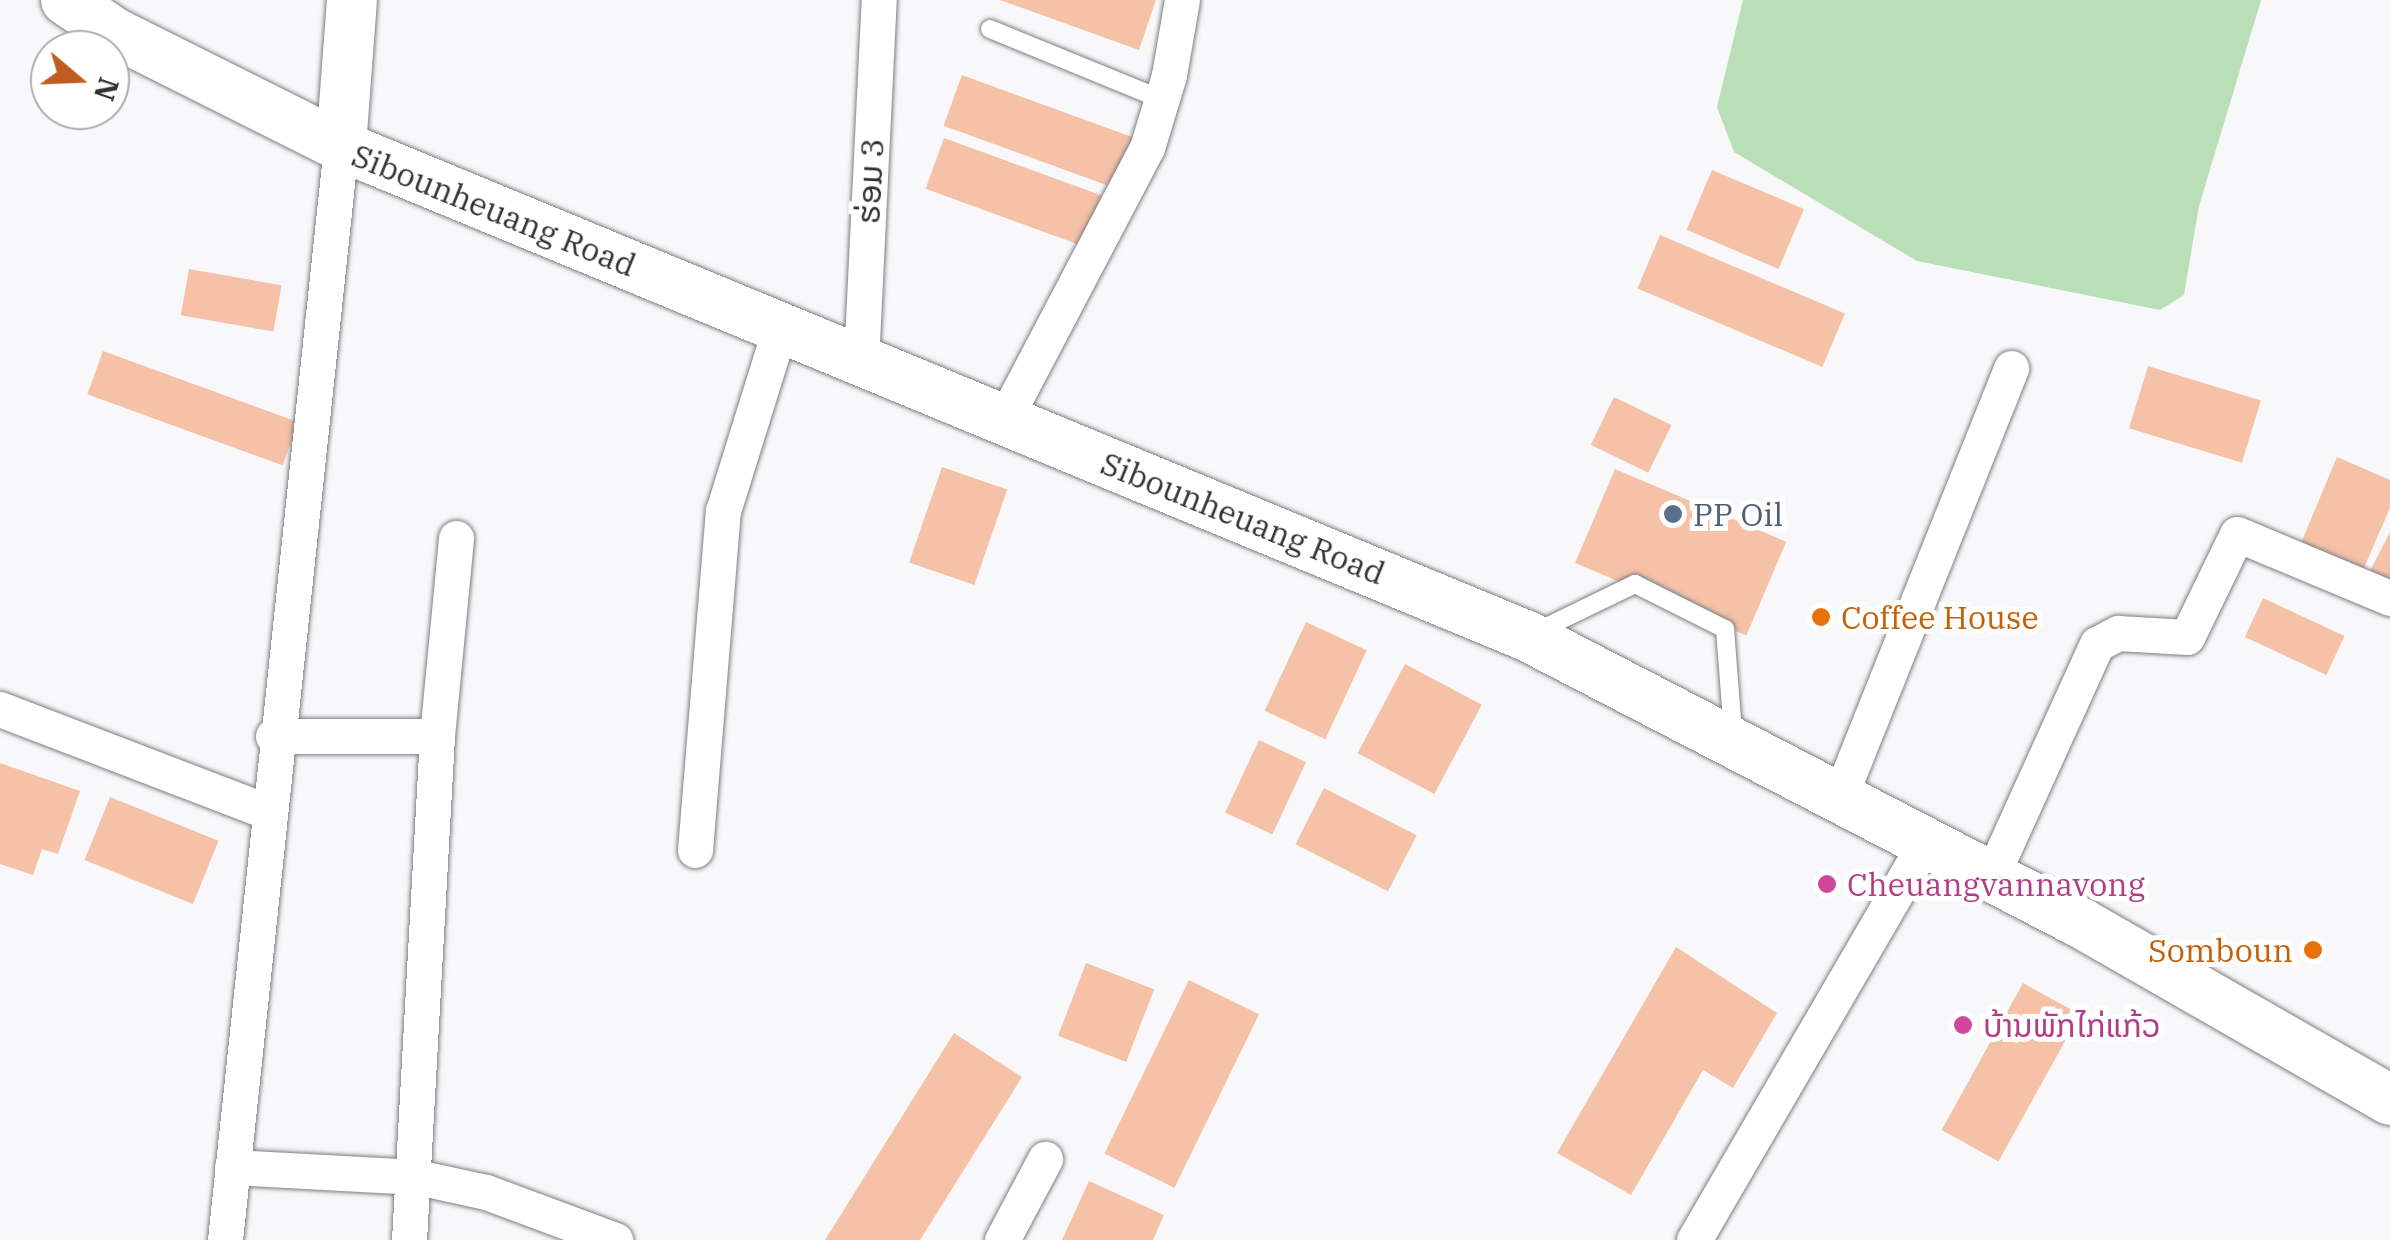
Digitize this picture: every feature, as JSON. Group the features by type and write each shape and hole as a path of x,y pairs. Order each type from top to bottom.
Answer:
{"street":[{"name":"Sibounheuang Road","path":"66,0 113,32 340,146 1527,636 1992,875 2390,1100"},
{"path":"225,1240 273,736 340,146 352,0"},
{"name":"ຮ່ອມ 3","path":"862,362 879,0"},
{"path":"1004,420 1147,148 1162,99 1182,0"},
{"path":"695,850 723,512 780,328"},
{"path":"1840,796 2011,368"},
{"path":"1992,875 2097,644 2118,633 2187,638 2237,534 2390,598"},
{"path":"408,1240 416,1177 437,736 456,538"},
{"path":"0,709 268,812"},
{"path":"273,736 437,736"},
{"path":"1694,1240 1926,840"},
{"path":"1002,1240 1046,1159"},
{"path":"232,1167 416,1177 486,1192 615,1240"}],"lane":[{"path":"990,29 1162,99"},
{"path":"1527,636 1635,584 1725,628 1733,739"}],"green space":[{"path":"1743,0 2261,0 2199,206 2184,295 2160,310 1917,261 1734,152 1717,107"}],"building":[{"path":"1000,0 1156,0 1139,50"},
{"path":"962,75 1135,138 1116,189 944,126"},
{"path":"944,138 1107,197 1088,248 926,189"},
{"path":"1712,170 1804,209 1779,269 1687,230"},
{"path":"1660,235 1845,314 1822,367 1637,288"},
{"path":"189,269 282,285 273,332 181,315"},
{"path":"103,351 298,422 283,465 87,394"},
{"path":"2148,366 2261,400 2242,463 2129,428"},
{"path":"1614,397 1672,425 1648,473 1591,445"},
{"path":"2337,457 2390,480 2390,508 2360,577 2298,550"},
{"path":"942,467 1007,489 974,585 909,562"},
{"path":"1615,469 1786,542 1746,636 1575,563"},
{"path":"2390,532 2390,582 2370,571"},
{"path":"2263,598 2345,636 2326,675 2245,637"},
{"path":"1306,622 1367,650 1325,739 1265,711"},
{"path":"1405,664 1482,705 1434,794 1358,753"},
{"path":"1259,740 1306,762 1272,834 1225,813"},
{"path":"0,763 80,791 58,854 42,849 33,875 0,864"},
{"path":"1324,788 1417,835 1388,891 1295,844"},
{"path":"110,797 218,841 193,904 85,860"},
{"path":"1676,947 1777,1013 1733,1088 1703,1070 1631,1195 1557,1153"},
{"path":"1086,963 1154,989 1126,1062 1058,1036"},
{"path":"1189,980 1259,1014 1175,1188 1104,1153"},
{"path":"2023,983 2080,1015 1998,1161 1942,1130"},
{"path":"954,1033 1022,1077 920,1240 825,1240"},
{"path":"1089,1181 1164,1215 1153,1240 1062,1240"}],"place":[{"name":"PP Oil","path":"1673,514"},
{"name":"Coffee House","path":"1821,617"},
{"name":"Cheuangvannavong","path":"1827,884"},
{"name":"Somboun","path":"2313,950"},
{"name":"ບ້ານພັກໄກ່ແກ້ວ","path":"1963,1025"}]}
